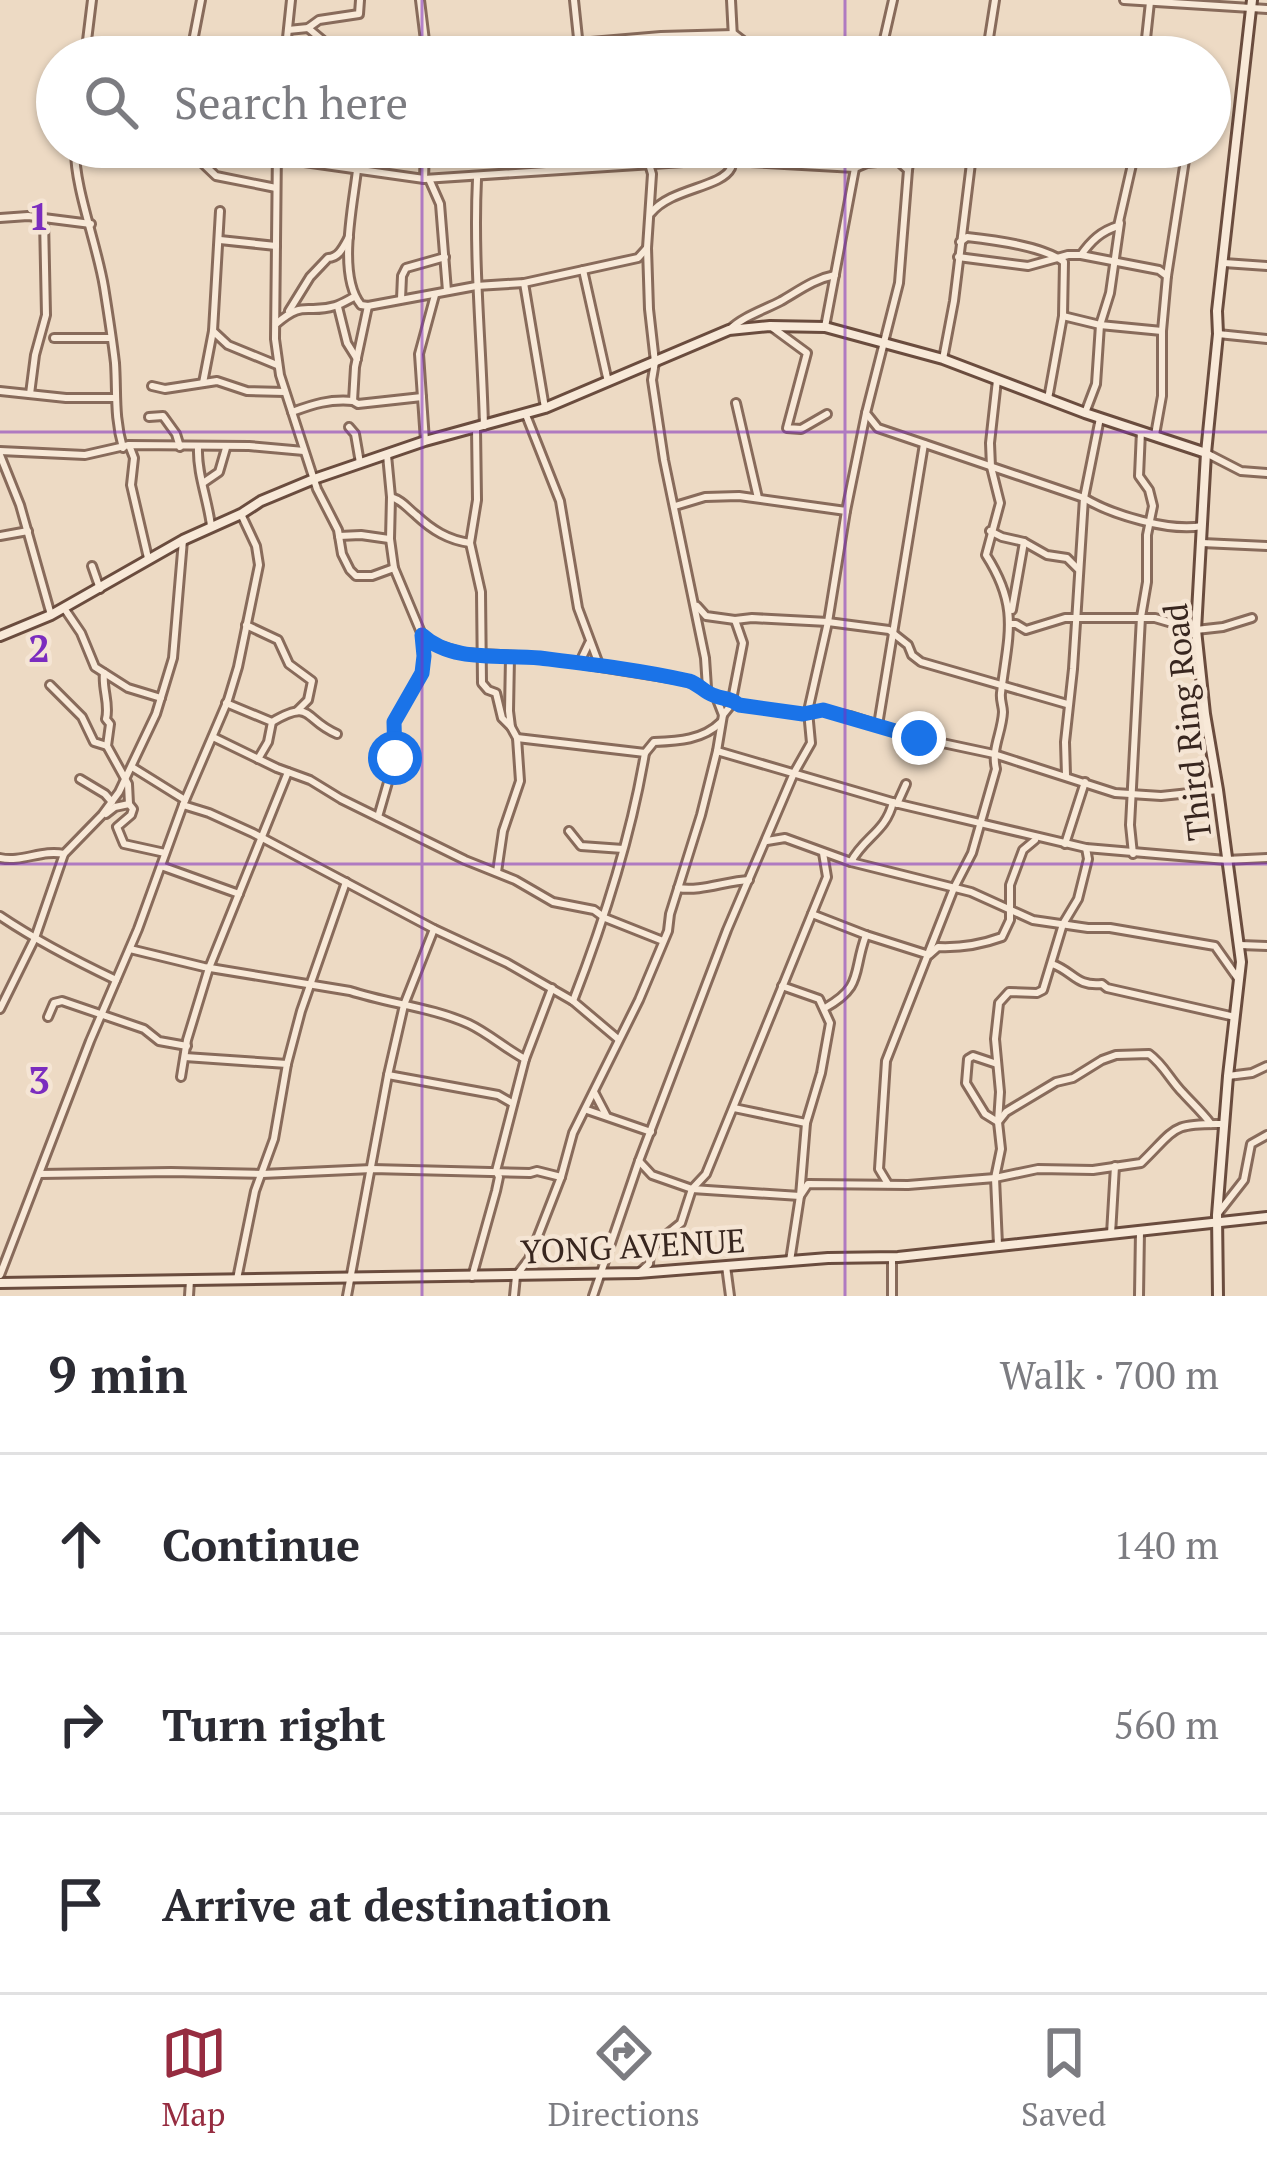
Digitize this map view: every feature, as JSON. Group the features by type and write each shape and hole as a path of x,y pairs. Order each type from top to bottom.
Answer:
{"street":[{"path":"88,36 92,0"},
{"path":"194,36 201,0"},
{"path":"287,36 290,0"},
{"path":"288,30 359,14 361,0"},
{"path":"423,0 426,36"},
{"path":"574,0 578,36"},
{"path":"731,0 734,34"},
{"path":"885,36 893,0"},
{"path":"989,36 995,0"},
{"path":"1124,0 1251,3 1267,9"},
{"path":"1146,36 1150,2"},
{"name":"Third Ring Road","path":"1218,1296 1217,1218 1240,945 1204,714 1196,602 1217,311 1251,3"},
{"path":"308,28 317,36"},
{"path":"700,36 737,36"},
{"path":"76,168 112,338 117,429 134,458 130,485 149,560"},
{"path":"208,168 217,176 276,188"},
{"path":"276,168 275,324 285,392 350,570 356,576 394,568"},
{"path":"344,168 427,179 584,168"},
{"path":"426,168 440,204 447,291"},
{"path":"514,1296 516,1276 529,1259 573,1132 663,941 701,815 723,718 712,694 652,380 655,362 647,248 650,168"},
{"path":"650,215 670,196 721,178 728,168"},
{"path":"825,327 855,168"},
{"path":"943,359 970,168"},
{"path":"1085,413 1096,384 1100,325 1110,293 1131,168"},
{"path":"1155,435 1162,396 1167,276 1184,168"},
{"path":"357,170 348,256 351,289 361,305 524,283 638,258 647,248"},
{"path":"593,1296 727,930 811,743 808,711 846,512 899,283 908,170"},
{"path":"476,178 480,427 470,543 481,592 482,682 496,693 502,718 517,738 520,781 503,831 497,872"},
{"path":"203,382 213,331 220,211"},
{"path":"0,218 28,215 91,224"},
{"path":"30,394 34,355 46,315 44,219"},
{"path":"1081,255 1092,240 1118,226 1120,220"},
{"path":"275,324 310,277 342,250 350,234"},
{"path":"960,242 967,237 982,238 1044,251 1064,262 1063,316 1048,399"},
{"path":"218,240 276,246"},
{"path":"958,257 1028,266 1081,255 1159,270 1167,276"},
{"path":"401,299 406,268 445,257"},
{"path":"1159,270 1171,263"},
{"path":"1223,263 1267,266"},
{"path":"583,270 608,382"},
{"path":"729,330 808,284 835,275"},
{"path":"524,283 544,408"},
{"path":"425,441 419,354 435,295"},
{"path":"289,311 338,306 354,297"},
{"path":"338,306 347,343 357,359"},
{"path":"352,401 368,306"},
{"path":"1063,316 1162,331"},
{"path":"770,326 807,353 787,428 801,429 827,415"},
{"path":"0,636 51,616 261,501 425,441 526,415 729,330 825,327 943,359 1206,453 1240,471 1267,473"},
{"path":"213,331 228,345 278,365"},
{"path":"1218,334 1267,339"},
{"path":"54,338 112,338"},
{"path":"997,380 991,466 1000,503 986,555 1003,585 1010,620 1026,630 1065,618 1141,617 1196,630 1252,618"},
{"path":"152,386 188,388 218,381 247,391 285,392"},
{"path":"0,391 114,398"},
{"path":"292,412 336,399 358,404 422,398"},
{"path":"736,403 758,498"},
{"path":"866,413 878,428 1097,506 1186,529 1202,526"},
{"path":"526,415 560,501 578,608 600,667"},
{"path":"149,417 163,416 180,447"},
{"path":"1066,776 1064,742 1084,498 1100,418"},
{"path":"349,427 355,434 360,463"},
{"path":"1133,854 1130,825 1141,617 1153,506 1139,476 1141,431"},
{"path":"878,725 924,444"},
{"path":"51,616 0,453 85,455 126,446 304,452"},
{"path":"199,447 196,452 212,526"},
{"path":"203,483 219,472 227,447"},
{"path":"378,817 395,758 394,722 422,673 424,656 422,635 394,568 387,455"},
{"path":"391,497 445,537 470,543"},
{"path":"675,506 705,497 758,498 846,512"},
{"path":"0,1279 238,667 259,565 241,514"},
{"path":"0,536 28,531"},
{"path":"990,531 1047,555 1067,558 1078,570"},
{"path":"339,536 390,538"},
{"path":"0,1010 35,938 64,854 112,802 162,699 176,639 183,540"},
{"path":"888,1184 879,1169 886,1061 953,888 965,871 996,769 994,754 1004,710 1001,692 1024,542"},
{"path":"1202,543 1267,546"},
{"path":"92,566 100,589"},
{"path":"694,603 706,616 889,630 921,662 1067,704"},
{"path":"64,608 82,633 95,667 128,688 162,699"},
{"path":"699,626 706,616"},
{"path":"573,1001 634,814 645,753 654,742 683,741 712,730 723,718 743,643 735,620"},
{"path":"246,625 278,640 289,664 312,681 308,700 297,711"},
{"path":"422,635 442,648 689,681 739,705 803,714 823,710 994,754 1115,793 1161,796 1218,790"},
{"path":"579,664 589,643"},
{"path":"510,656 511,727"},
{"path":"104,674 110,724 107,746 125,780 133,809 117,827 124,844 165,853"},
{"path":"50,685 82,717 94,742 107,746"},
{"path":"226,703 272,722"},
{"path":"258,759 272,722 292,710 304,711 337,734"},
{"path":"213,737 554,902 590,908 663,941"},
{"path":"517,738 645,753"},
{"path":"717,751 895,803 1065,844 1133,854 1267,858"},
{"path":"132,767 184,802 552,988 618,1040"},
{"path":"182,1077 209,968 287,772"},
{"path":"80,779 112,802"},
{"path":"1065,844 1084,782"},
{"path":"851,862 860,847 878,833 906,784"},
{"path":"102,815 129,804"},
{"path":"775,820 785,838"},
{"path":"569,832 581,846 623,849"},
{"path":"766,841 785,838 851,862 953,888 1033,920 1214,946 1239,980"},
{"path":"929,955 938,947 967,947 1002,938 1010,920 1010,886 1023,850 1039,838"},
{"path":"998,1245 995,1178 1001,1149 996,1029 1001,998 1009,992 1040,992 1063,924 1076,906 1088,859 1086,848"},
{"path":"0,858 14,860 52,851 64,854"},
{"path":"638,1273 650,1264 655,1244 681,1223 692,1190 706,1174 827,877 823,853"},
{"path":"161,866 238,894"},
{"path":"679,888 749,880"},
{"path":"237,1279 255,1191 274,1139 287,1064 346,882"},
{"path":"812,914 929,955"},
{"path":"0,916 116,980"},
{"path":"347,1296 404,1005 434,929"},
{"path":"825,1008 854,988 866,935"},
{"path":"1240,945 1267,946"},
{"path":"130,949 437,1012 474,1027 525,1059"},
{"path":"1051,964 1091,986 1102,984 1235,1017"},
{"path":"782,986 819,999 830,1023 806,1123 790,1261"},
{"path":"472,1277 496,1191 496,1171 515,1092 552,988"},
{"path":"48,1017 54,1003 62,1001 144,1029 160,1041 187,1046"},
{"path":"998,1122 1006,1112 1056,1082 1073,1078 1102,1060 1149,1054 1164,1065 1211,1124"},
{"path":"997,1064 973,1056 968,1059 965,1083 985,1114 998,1122"},
{"path":"185,1057 287,1064"},
{"path":"1228,1076 1267,1066"},
{"path":"388,1075 498,1095 515,1092"},
{"path":"594,1092 606,1118"},
{"path":"498,1095 512,1104"},
{"path":"734,1108 806,1123"},
{"path":"586,1109 651,1132"},
{"path":"800,1196 808,1184 995,1178 1038,1169 1093,1170 1141,1162 1177,1129 1224,1124"},
{"path":"1217,1218 1244,1180 1251,1144 1267,1135"},
{"path":"639,1161 652,1175 692,1190 800,1196"},
{"path":"1111,1234 1115,1166"},
{"path":"40,1174 372,1169 537,1171 561,1177"},
{"path":"867,1184 879,1169"},
{"name":"YONG AVENUE","path":"0,1279 638,1273 856,1256 892,1258 1217,1218 1267,1217"},
{"path":"1139,1296 1140,1231"},
{"path":"892,1258 892,1296"},
{"path":"726,1266 730,1296"},
{"path":"189,1296 190,1280"},
{"path":"50,1281 50,1296"}],"route":[{"path":"395,758 394,722 422,673 422,635 430,643 463,653 647,673 689,681 739,705 803,714 823,710 919,738"}]}
